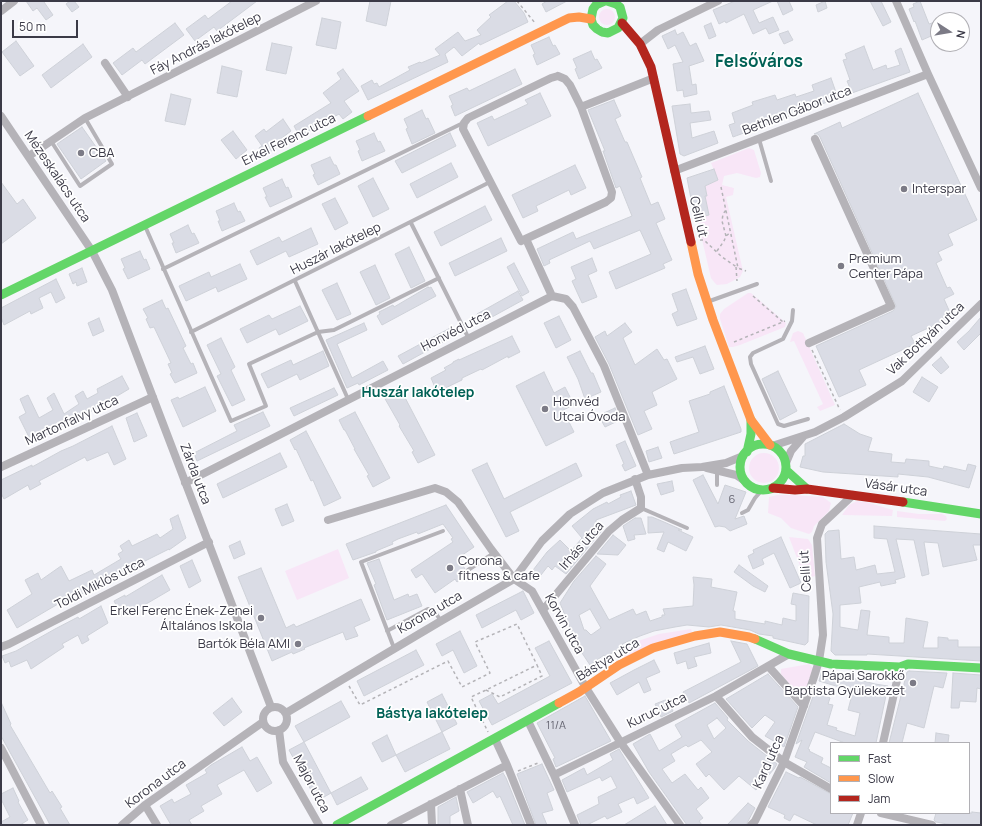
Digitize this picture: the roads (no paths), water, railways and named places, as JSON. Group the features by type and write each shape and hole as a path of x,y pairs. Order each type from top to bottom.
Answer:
{"street":[{"path":"1,11 14,1"},
{"name":"Fáy András lakótelep","path":"28,156 85,118 316,1"},
{"name":"Celli út","path":"591,20 593,9 596,5 606,1 616,4 620,8 623,18 622,24 640,44 651,67 698,274 707,303 751,420 771,446"},
{"path":"640,44 658,30 718,1"},
{"path":"896,1 981,188"},
{"name":"Erkel Ferenc utca","path":"1,295 569,18 579,17 591,20"},
{"path":"591,20 597,29 608,33 618,28 622,24"},
{"path":"105,63 128,97"},
{"name":"Bethlen Gábor utca","path":"674,171 928,74"},
{"path":"558,76 565,79 570,85 580,107 612,192 611,198 606,202 521,241 463,129 464,123 468,118 558,76"},
{"path":"580,107 654,78"},
{"name":"Mézeskalács utca","path":"1,116 92,251"},
{"path":"809,343 891,306 815,139"},
{"path":"526,239 552,296 566,299 573,307 604,366 648,475"},
{"name":"Zárda utca","path":"92,251 112,290 271,707"},
{"name":"Honvéd utca","path":"185,483 552,296"},
{"name":"Vak Bottyán utca","path":"771,446 804,436 844,417 902,381 981,304"},
{"name":"Martonfalvy utca","path":"1,467 153,397"},
{"name":"Celli út","path":"745,454 751,434 751,420"},
{"name":"Vak Bottyán utca","path":"786,466 792,451 804,436"},
{"path":"786,466 782,480 773,488 762,490 756,489 745,481 741,473 741,465 745,454 757,446 771,446 781,454 786,466 807,489"},
{"name":"Korona utca","path":"286,713 394,648 514,579 542,541 570,514 603,493 648,475 682,468 702,467 726,463 745,454"},
{"name":"Korona utca","path":"702,467 736,475 745,481"},
{"path":"635,479 641,498 641,508"},
{"path":"328,520 435,488 446,492 458,502 514,579"},
{"name":"Vásár utca","path":"773,488 795,490 807,489 853,494 981,514"},
{"name":"Celli út","path":"804,706 819,661 823,635 816,538 822,524 853,494"},
{"name":"Irhás utca","path":"542,610 609,531 622,520 641,508"},
{"name":"Toldi Miklós utca","path":"1,646 10,644 209,542"},
{"name":"Korvin utca","path":"514,579 532,590 586,688 621,743 680,825"},
{"name":"Bástya utca","path":"337,825 528,721 586,688 619,665 653,648 695,636 720,632 749,637 789,654 819,661"},
{"name":"Kuruc utca","path":"554,774 716,696 769,667 789,654"},
{"path":"819,661 831,664 900,667 908,664 981,668"},
{"path":"769,667 804,706"},
{"path":"883,742 900,667"},
{"path":"716,696 752,737 784,762 830,788"},
{"name":"Kard utca","path":"751,825 755,821 784,762 804,706"},
{"path":"271,707 278,707 286,713 286,724 279,730 273,731 268,729 263,722 264,713 271,707"},
{"path":"528,721 554,774 576,825"},
{"name":"Korona utca","path":"122,825 145,804 263,722"},
{"name":"Major utca","path":"279,730 283,762 319,825"},
{"path":"494,740 511,774 531,825"},
{"path":"1,748 41,825"},
{"path":"391,825 507,765"},
{"path":"460,789 468,825"},
{"path":"145,804 157,825"},
{"path":"431,804 432,825"},
{"path":"857,825 861,814"},
{"path":"885,814 932,825"}],"lane":[{"path":"51,141 80,186 112,164 85,118"},
{"path":"163,269 464,123"},
{"path":"758,138 771,180"},
{"name":"Huszár lakótelep","path":"191,332 490,182"},
{"path":"410,223 469,339"},
{"path":"144,225 231,421 266,406 250,364 318,332 334,330 439,278"},
{"path":"295,281 348,399"},
{"path":"707,303 757,284"},
{"path":"793,310 792,318 783,339 752,353 750,357 751,364 778,424 784,426 808,419"},
{"path":"717,470 717,485"},
{"path":"742,513 748,510 762,490"},
{"path":"641,508 687,528"},
{"path":"394,648 361,562 443,531"},
{"path":"468,570 495,553"},
{"path":"387,631 428,609 433,609 441,621"}],"place":[{"name":"CBA","path":"81,153"},
{"name":"Interspar","path":"904,189"},
{"name":"Premium Center Pápa","path":"841,266"},
{"name":"Honvéd Utcai Óvoda","path":"545,409"},
{"name":"Corona fitness & cafe","path":"450,568"},
{"name":"Erkel Ferenc Ének-Zenei Általános Iskola","path":"261,618"},
{"name":"Bartók Béla AMI","path":"298,644"},
{"name":"Pápai Sarokkő Baptista Gyülekezet","path":"913,683"}],"district":[{"name":"Felsőváros","path":"759,62"},
{"name":"Huszár lakótelep","path":"418,393"},
{"name":"Bástya lakótelep","path":"432,714"}]}
